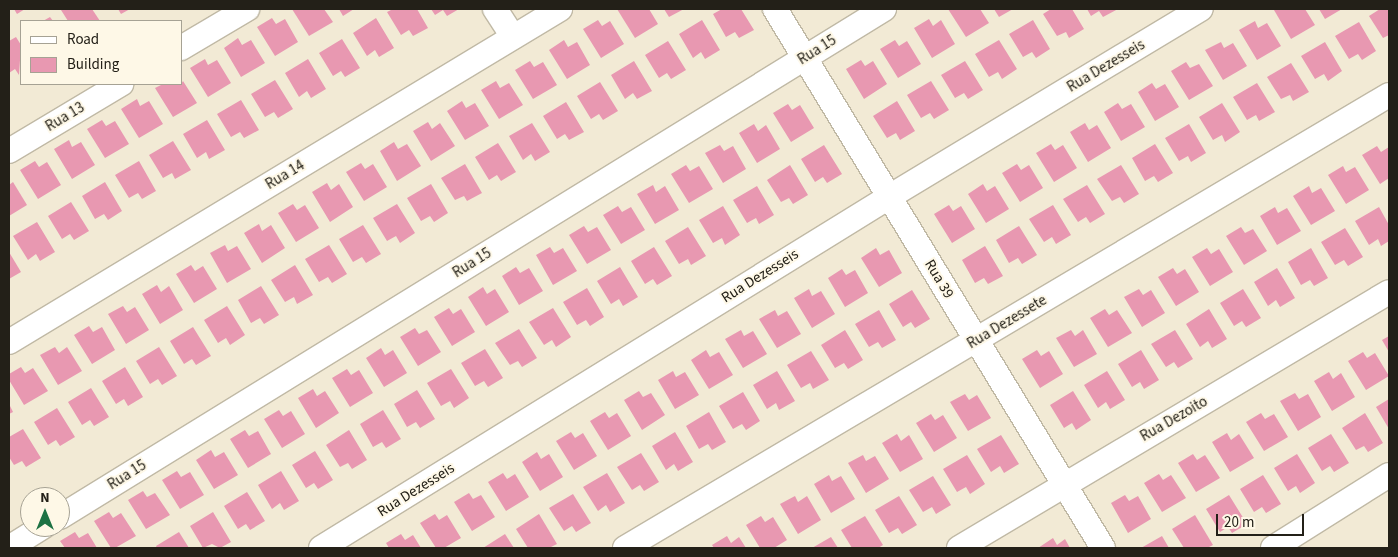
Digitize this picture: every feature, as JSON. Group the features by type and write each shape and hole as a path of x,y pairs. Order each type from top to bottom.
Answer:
{"street":[{"path":"182,47 247,9"},
{"path":"495,9 513,37"},
{"name":"Rua 14","path":"9,342 560,9"},
{"name":"Rua 39","path":"776,9 1103,548"},
{"name":"Rua 15","path":"70,511 884,9"},
{"name":"Rua Dezesseis","path":"321,548 889,196 1201,9"},
{"name":"Rua 13","path":"9,151 119,85"},
{"name":"Rua Dezessete","path":"625,548 1389,95"},
{"name":"Rua Dezoito","path":"959,548 1063,484 1389,292"},
{"path":"1273,548 1389,476"},
{"path":"9,548 27,537"}],"building":[{"path":"14,9 25,9 17,14"},
{"path":"92,9 99,20 67,20 61,10"},
{"path":"118,9 130,9 121,14"},
{"path":"292,9 324,9 333,22 309,36"},
{"path":"339,9 354,9 343,16"},
{"path":"393,9 417,9 428,28 413,36 409,30 401,35 387,12"},
{"path":"431,9 459,9 447,16 443,10 435,15"},
{"path":"617,9 649,9 658,24 635,38"},
{"path":"664,9 684,9 669,17"},
{"path":"722,9 741,9 754,30 739,38 735,32 726,37 713,14"},
{"path":"948,9 980,9 989,23 966,37"},
{"path":"994,9 1013,9 999,17"},
{"path":"1051,9 1072,9 1084,29 1069,38 1066,32 1057,36 1043,14"},
{"path":"1087,9 1118,9 1103,17 1099,11 1091,16"},
{"path":"1305,9 1315,25 1291,39 1274,10"},
{"path":"1319,9 1342,9 1325,19"},
{"path":"1380,9 1389,9 1389,35 1383,38 1369,16"},
{"path":"272,18 276,24 285,19 298,42 275,56 257,27"},
{"path":"376,18 394,48 379,57 375,50 367,56 353,33"},
{"path":"929,19 933,26 941,20 955,44 932,58 914,28"},
{"path":"598,20 602,26 610,21 624,44 601,58 583,29"},
{"path":"702,20 720,50 705,59 701,52 693,58 679,34"},
{"path":"1033,20 1050,49 1036,58 1032,52 1023,57 1009,34"},
{"path":"1255,21 1258,28 1267,23 1281,46 1257,60 1239,30"},
{"path":"1359,22 1376,51 1362,60 1358,54 1349,59 1335,36"},
{"path":"16,37 20,43 19,75 15,69 9,73 9,41"},
{"path":"238,38 242,45 251,40 265,63 241,77 224,48"},
{"path":"342,39 360,68 345,77 341,71 333,76 319,53"},
{"path":"564,40 568,47 577,42 590,65 567,79 549,50"},
{"path":"895,40 899,46 907,41 921,64 898,78 880,49"},
{"path":"999,40 1017,69 1002,79 998,72 989,77 975,54"},
{"path":"668,41 686,70 671,79 667,73 659,78 645,55"},
{"path":"1221,42 1224,48 1233,43 1247,66 1223,80 1205,50"},
{"path":"1325,42 1342,71 1328,81 1324,74 1315,79 1301,56"},
{"path":"205,59 208,65 217,60 231,83 208,97 190,68"},
{"path":"308,59 326,89 311,98 307,91 299,97 285,73"},
{"path":"861,60 865,66 873,61 887,84 864,99 846,69"},
{"path":"530,61 534,67 543,62 557,85 533,99 515,70"},
{"path":"634,61 652,91 637,99 633,93 625,99 611,75"},
{"path":"965,61 983,90 968,99 964,93 955,98 941,75"},
{"path":"1186,62 1190,68 1199,64 1213,86 1189,100 1171,71"},
{"path":"1291,63 1309,92 1293,101 1290,95 1281,99 1267,77"},
{"path":"275,80 293,109 278,118 274,112 265,117 251,94"},
{"path":"183,81 197,103 173,117 155,88 161,85 182,85"},
{"path":"496,81 500,88 509,83 523,105 499,119 481,90"},
{"path":"931,81 949,110 934,119 930,113 921,118 907,95"},
{"path":"600,82 618,111 603,120 599,114 591,119 577,96"},
{"path":"1152,83 1156,89 1165,84 1179,107 1155,121 1138,92"},
{"path":"1257,83 1275,112 1259,121 1256,115 1247,120 1233,97"},
{"path":"137,99 140,106 149,101 163,124 139,138 121,109"},
{"path":"241,100 259,130 244,138 240,132 231,137 217,114"},
{"path":"462,101 466,108 475,103 489,126 465,140 447,111"},
{"path":"897,101 915,131 900,140 896,133 887,138 873,116"},
{"path":"566,102 584,132 569,140 565,134 557,139 543,116"},
{"path":"1118,103 1122,109 1131,104 1145,127 1121,141 1104,112"},
{"path":"1222,103 1240,132 1225,142 1222,135 1213,140 1199,117"},
{"path":"788,104 792,110 800,105 814,128 791,142 773,113"},
{"path":"102,120 106,126 115,121 129,144 105,158 87,129"},
{"path":"207,120 225,150 209,159 206,152 197,158 183,134"},
{"path":"428,122 432,129 440,123 455,146 431,161 413,131"},
{"path":"532,123 550,152 535,161 531,154 523,160 509,136"},
{"path":"1085,123 1089,130 1097,125 1111,148 1088,162 1070,132"},
{"path":"754,124 758,131 766,125 780,149 757,163 739,133"},
{"path":"1189,124 1206,153 1191,162 1188,156 1179,161 1165,138"},
{"path":"69,140 72,147 81,142 95,165 72,179 54,149"},
{"path":"173,141 191,170 175,179 172,173 163,178 149,155"},
{"path":"394,142 398,149 407,144 421,166 397,181 380,151"},
{"path":"498,143 516,172 501,181 497,175 489,180 475,157"},
{"path":"1051,144 1055,150 1063,145 1077,168 1054,182 1036,153"},
{"path":"1155,144 1173,173 1158,182 1154,176 1145,181 1132,158"},
{"path":"720,145 724,151 733,146 746,169 723,183 705,153"},
{"path":"824,145 842,174 827,183 823,177 815,182 801,159"},
{"path":"1377,146 1381,152 1389,147 1389,178 1380,184 1362,155"},
{"path":"35,161 39,167 47,162 61,185 38,199 20,170"},
{"path":"139,161 156,191 142,199 138,193 129,198 115,175"},
{"path":"361,163 365,169 373,164 387,187 364,201 346,172"},
{"path":"465,164 482,193 467,201 464,196 455,200 441,178"},
{"path":"1017,164 1021,170 1029,165 1043,188 1020,202 1002,173"},
{"path":"686,165 690,171 699,166 713,189 689,203 671,174"},
{"path":"790,165 808,195 793,204 789,198 781,202 767,180"},
{"path":"1121,165 1139,194 1124,203 1120,197 1112,201 1097,179"},
{"path":"1343,166 1346,172 1355,167 1369,190 1346,204 1328,175"},
{"path":"13,182 27,205 9,216 9,185"},
{"path":"105,182 122,211 108,220 104,214 95,219 82,196"},
{"path":"327,183 331,190 339,184 353,207 330,222 312,192"},
{"path":"431,184 448,213 434,222 430,216 421,221 407,198"},
{"path":"983,184 987,191 995,186 1009,209 986,223 968,194"},
{"path":"653,185 656,192 665,186 679,210 655,224 637,194"},
{"path":"1087,185 1105,214 1090,223 1086,217 1078,222 1063,199"},
{"path":"757,186 774,215 759,224 756,218 747,223 733,200"},
{"path":"1309,186 1312,193 1321,188 1335,211 1311,225 1293,196"},
{"path":"71,202 89,231 74,240 70,234 62,239 48,216"},
{"path":"293,204 297,210 305,205 319,228 296,242 278,213"},
{"path":"397,204 415,233 400,243 396,236 387,241 373,218"},
{"path":"949,205 953,211 961,206 975,229 952,243 934,214"},
{"path":"1053,205 1071,235 1056,244 1052,237 1044,242 1029,219"},
{"path":"618,206 622,212 631,207 645,230 621,244 603,215"},
{"path":"723,206 740,235 725,245 722,238 713,243 699,220"},
{"path":"1275,207 1278,213 1287,208 1301,231 1277,245 1260,216"},
{"path":"1379,207 1389,225 1389,241 1381,246 1378,239 1369,245 1355,221"},
{"path":"37,222 55,252 40,261 36,254 28,260 13,236"},
{"path":"259,224 262,231 271,225 285,248 262,263 244,233"},
{"path":"363,225 381,254 366,263 362,257 353,262 339,239"},
{"path":"584,226 588,232 597,227 611,250 587,264 569,235"},
{"path":"1019,226 1037,255 1022,264 1018,258 1009,263 996,240"},
{"path":"688,227 706,256 691,265 688,259 679,264 665,241"},
{"path":"1241,227 1245,233 1253,229 1267,251 1244,265 1226,236"},
{"path":"1345,228 1363,257 1348,266 1344,260 1335,265 1321,242"},
{"path":"225,245 228,251 237,246 251,269 227,283 210,253"},
{"path":"329,245 347,274 332,283 328,277 319,282 305,259"},
{"path":"985,246 1003,276 988,284 984,278 975,283 962,260"},
{"path":"550,247 554,253 563,248 577,271 553,285 536,255"},
{"path":"654,247 672,276 657,285 653,279 645,284 631,261"},
{"path":"876,248 880,255 889,250 902,273 879,287 861,258"},
{"path":"1207,248 1211,254 1219,249 1233,272 1210,286 1192,257"},
{"path":"1311,248 1328,278 1314,286 1310,280 1301,285 1288,262"},
{"path":"9,252 21,272 9,279"},
{"path":"191,265 195,271 203,266 217,289 194,303 176,274"},
{"path":"295,265 313,295 297,304 294,297 285,302 271,280"},
{"path":"516,267 520,273 529,268 543,291 519,305 502,276"},
{"path":"620,267 638,297 623,306 619,299 611,304 597,281"},
{"path":"1173,268 1177,274 1185,269 1199,292 1176,306 1158,277"},
{"path":"1277,268 1295,298 1280,307 1276,300 1268,306 1254,282"},
{"path":"842,269 846,275 855,270 868,293 845,307 828,278"},
{"path":"157,285 161,292 169,286 183,310 160,324 142,294"},
{"path":"261,286 279,315 264,324 260,318 251,323 238,300"},
{"path":"483,287 487,294 495,289 509,312 486,326 468,297"},
{"path":"587,288 604,317 590,326 586,320 577,325 563,302"},
{"path":"809,289 812,296 821,291 835,314 812,328 794,298"},
{"path":"1139,289 1143,295 1151,290 1165,313 1142,327 1124,297"},
{"path":"1243,289 1261,318 1246,327 1242,321 1234,326 1220,303"},
{"path":"912,290 930,319 915,328 911,322 903,327 889,304"},
{"path":"123,306 127,312 135,307 149,330 126,344 108,314"},
{"path":"227,306 245,335 230,345 226,338 218,343 204,320"},
{"path":"449,308 453,314 461,309 475,332 452,346 434,317"},
{"path":"553,308 571,337 556,347 552,340 544,345 529,322"},
{"path":"1105,309 1109,315 1117,310 1132,333 1108,347 1090,318"},
{"path":"1209,309 1227,339 1212,348 1208,341 1200,347 1186,324"},
{"path":"775,310 778,316 787,311 801,334 777,348 759,319"},
{"path":"879,310 896,340 882,348 878,342 869,347 855,324"},
{"path":"89,326 93,332 102,327 115,350 92,364 74,335"},
{"path":"193,327 211,356 196,365 192,359 184,364 170,341"},
{"path":"415,328 419,334 427,330 441,352 418,366 400,337"},
{"path":"519,329 537,358 522,367 518,361 510,365 495,343"},
{"path":"741,330 744,336 753,331 767,354 743,368 725,339"},
{"path":"845,330 863,360 848,369 844,363 835,368 821,345"},
{"path":"1071,330 1075,336 1083,330 1097,354 1074,367 1056,338"},
{"path":"1175,330 1193,359 1178,368 1174,362 1166,367 1151,344"},
{"path":"1389,336 1389,352 1382,340"},
{"path":"55,347 59,353 67,347 82,371 58,385 40,355"},
{"path":"159,347 177,376 162,385 158,379 150,384 136,361"},
{"path":"381,348 385,355 393,350 407,373 384,387 366,358"},
{"path":"485,349 503,378 488,387 484,381 475,386 461,363"},
{"path":"706,350 710,357 719,352 733,375 709,389 691,360"},
{"path":"1037,350 1041,356 1049,351 1063,374 1040,388 1022,359"},
{"path":"1141,350 1159,380 1144,389 1140,382 1132,387 1118,364"},
{"path":"811,351 829,380 813,389 810,383 801,388 787,365"},
{"path":"1363,352 1367,358 1375,353 1389,376 1366,390 1348,361"},
{"path":"21,367 25,373 33,368 48,391 24,405 9,380 9,374"},
{"path":"125,367 143,397 128,406 124,399 116,404 102,381"},
{"path":"347,369 351,375 359,370 373,393 350,407 332,378"},
{"path":"451,369 469,398 454,408 450,401 441,406 427,383"},
{"path":"673,371 676,377 685,372 699,395 675,409 658,380"},
{"path":"777,371 795,401 779,410 776,403 767,409 753,385"},
{"path":"1107,371 1125,400 1110,409 1106,402 1098,408 1084,385"},
{"path":"1329,372 1333,379 1341,373 1355,397 1332,411 1314,381"},
{"path":"91,388 109,417 94,426 90,420 82,425 68,402"},
{"path":"313,389 317,396 325,391 339,413 316,428 298,398"},
{"path":"417,390 435,419 420,428 416,422 407,427 394,404"},
{"path":"639,391 643,397 651,393 665,415 642,430 624,400"},
{"path":"1073,391 1091,420 1076,430 1072,423 1064,428 1050,405"},
{"path":"743,392 760,421 746,430 742,424 733,429 719,406"},
{"path":"1295,393 1299,399 1308,394 1321,417 1298,431 1280,401"},
{"path":"965,394 969,400 977,395 991,418 968,431 950,402"},
{"path":"1389,399 1389,429 1376,407"},
{"path":"9,404 13,412 9,414"},
{"path":"57,408 75,437 60,446 56,440 48,445 34,422"},
{"path":"279,410 283,416 291,411 305,434 282,448 264,419"},
{"path":"383,410 401,439 386,448 382,442 373,447 360,424"},
{"path":"605,412 609,418 617,413 631,436 608,450 590,421"},
{"path":"709,412 726,442 712,450 708,444 699,449 686,426"},
{"path":"1261,413 1265,419 1274,414 1288,437 1264,451 1246,422"},
{"path":"1365,413 1383,443 1368,452 1364,446 1356,450 1342,428"},
{"path":"931,414 935,420 943,415 957,438 934,452 916,423"},
{"path":"23,429 41,458 26,467 22,461 14,465 9,457 9,437"},
{"path":"245,430 249,436 258,431 271,454 248,468 230,439"},
{"path":"349,430 367,460 352,469 348,463 340,467 326,445"},
{"path":"571,432 575,438 583,433 597,456 574,470 556,441"},
{"path":"675,432 693,462 678,471 674,464 666,470 652,446"},
{"path":"1227,433 1231,440 1239,434 1254,458 1230,472 1212,442"},
{"path":"897,434 901,441 909,435 923,459 900,472 882,443"},
{"path":"1331,434 1349,463 1334,472 1330,466 1322,471 1308,448"},
{"path":"1001,435 1019,464 1004,473 1000,466 991,472 977,449"},
{"path":"211,450 215,457 224,452 238,475 214,489 196,460"},
{"path":"315,451 333,480 318,489 314,483 306,488 292,465"},
{"path":"537,452 541,459 549,454 563,477 540,491 522,462"},
{"path":"641,453 659,482 644,491 640,485 632,490 617,467"},
{"path":"1193,454 1197,460 1205,455 1220,478 1196,492 1178,463"},
{"path":"1297,454 1315,483 1300,493 1296,486 1288,491 1274,468"},
{"path":"863,455 866,461 875,456 889,479 866,493 848,463"},
{"path":"967,455 985,484 970,494 966,487 957,492 943,469"},
{"path":"177,471 181,477 190,472 204,495 180,509 162,480"},
{"path":"281,471 299,501 284,510 280,503 272,509 258,485"},
{"path":"503,473 507,479 515,474 529,497 506,511 488,482"},
{"path":"607,473 625,503 610,512 606,505 598,511 583,487"},
{"path":"1159,474 1163,480 1171,475 1186,498 1162,512 1144,483"},
{"path":"829,475 832,481 841,476 855,499 831,513 814,484"},
{"path":"1263,475 1281,504 1266,513 1262,507 1254,512 1240,489"},
{"path":"933,476 951,505 936,514 932,507 923,512 909,490"},
{"path":"143,491 147,497 155,493 170,515 146,529 128,500"},
{"path":"247,492 265,521 250,530 246,524 238,529 224,506"},
{"path":"469,493 473,499 481,495 495,517 472,531 454,502"},
{"path":"573,494 591,523 576,532 572,526 564,531 549,508"},
{"path":"1125,495 1129,501 1138,496 1151,519 1128,533 1111,503"},
{"path":"1229,495 1247,524 1232,533 1228,527 1220,532 1206,509"},
{"path":"795,496 798,502 807,496 821,520 798,534 780,504"},
{"path":"899,496 917,525 902,534 898,528 889,533 875,510"},
{"path":"109,512 113,518 121,513 136,536 115,548 111,548 94,521"},
{"path":"213,512 231,542 220,548 212,544 203,548 190,526"},
{"path":"435,514 439,520 447,515 461,538 444,548 436,548 420,523"},
{"path":"539,514 557,544 549,548 528,548 516,529"},
{"path":"1195,515 1213,545 1207,548 1184,548 1172,529"},
{"path":"761,516 765,522 773,517 787,540 774,548 760,548 746,525"},
{"path":"865,516 883,545 878,548 852,548 841,530"},
{"path":"75,532 79,538 88,533 97,548 65,548 60,541 70,537"},
{"path":"179,532 189,548 157,548 156,546"},
{"path":"401,534 405,540 413,535 421,548 389,548 386,543"},
{"path":"505,534 514,548 483,548"},
{"path":"727,536 731,543 739,537 746,548 714,548 712,545"},
{"path":"1162,536 1169,548 1141,548"},
{"path":"831,537 838,548 812,548"},
{"path":"1053,538 1057,545 1065,539 1070,548 1038,548"}]}
